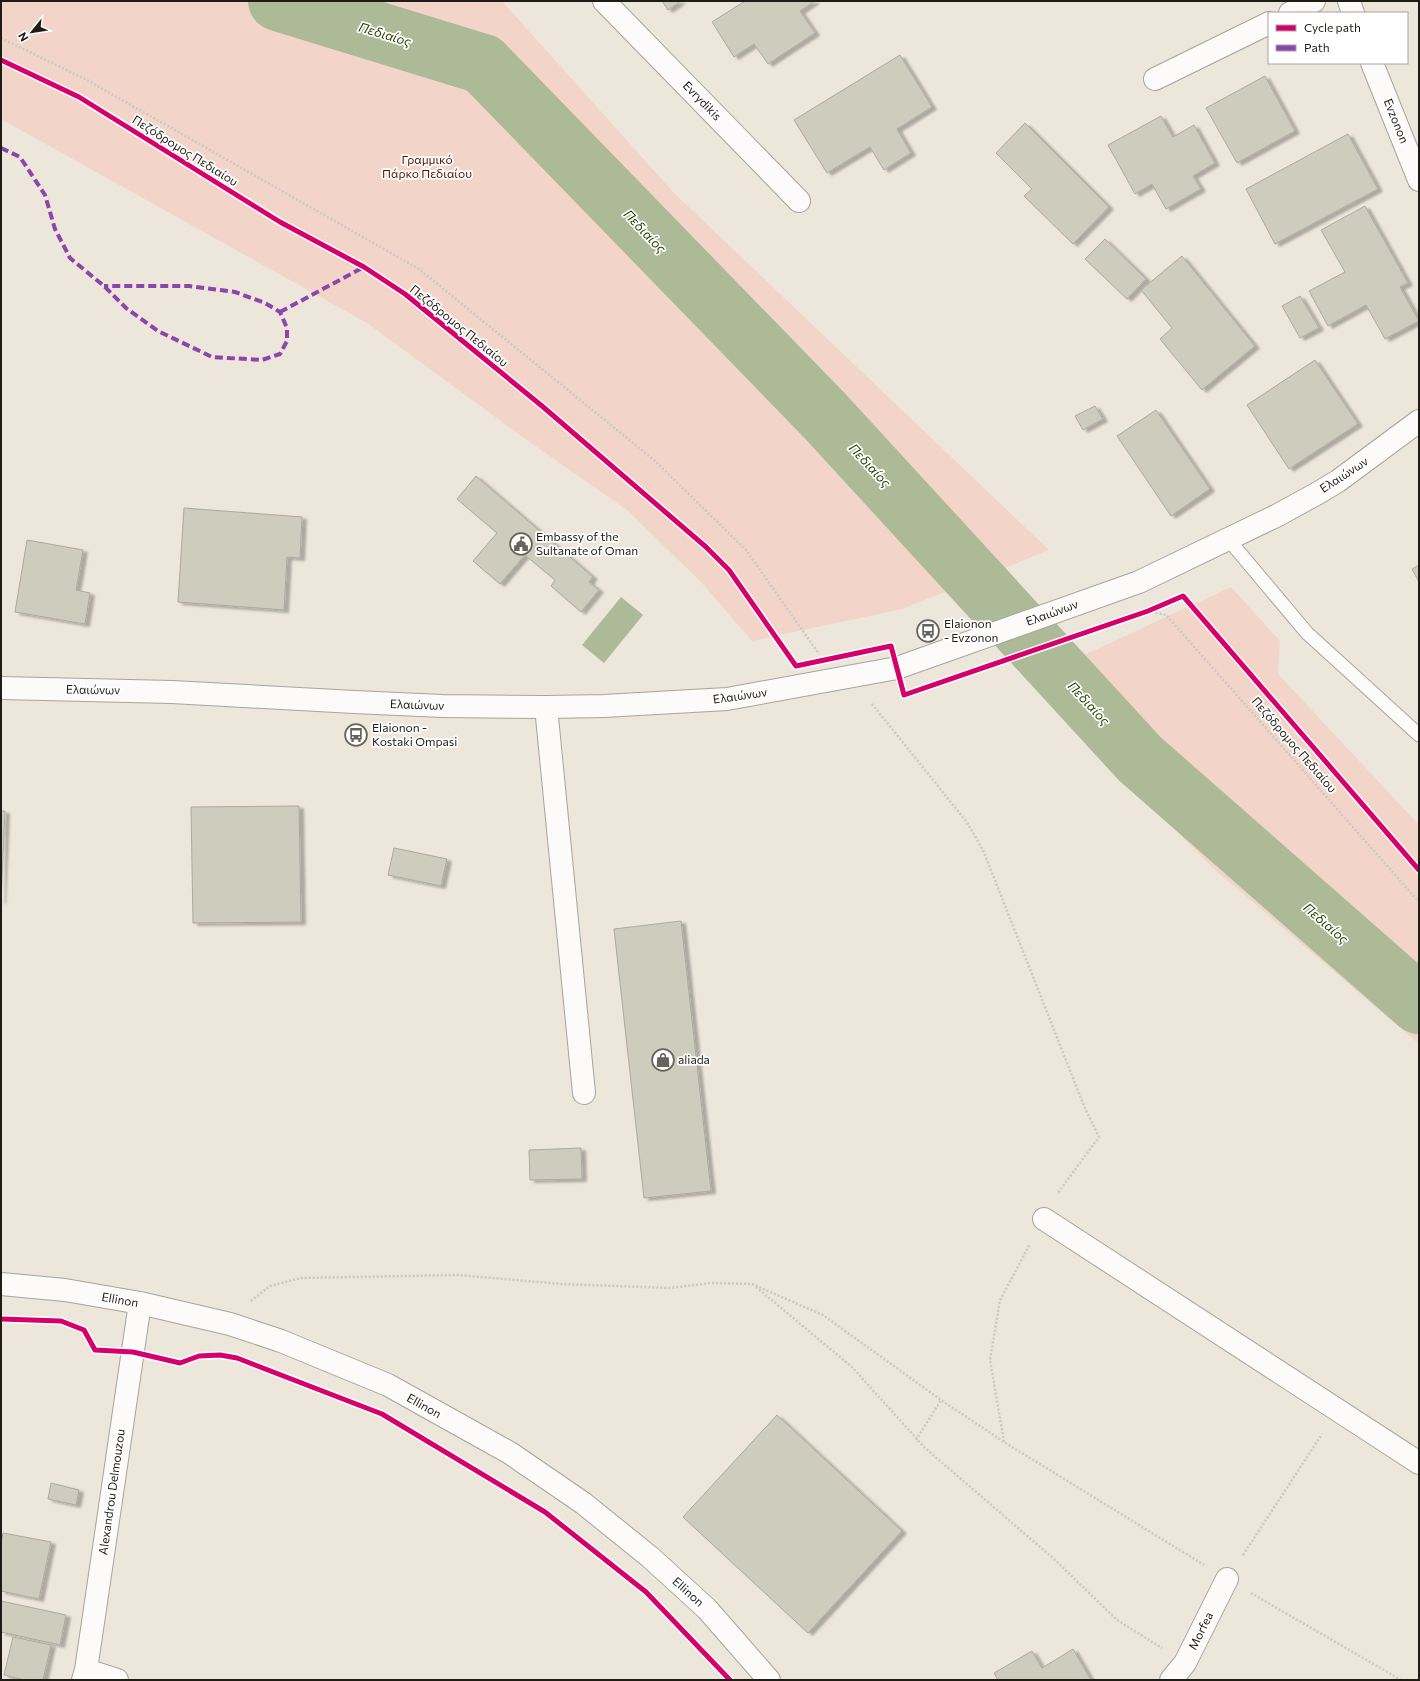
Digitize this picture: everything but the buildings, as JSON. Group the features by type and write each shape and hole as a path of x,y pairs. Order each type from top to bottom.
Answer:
{"street":[{"name":"Evrydikis","path":"604,1 799,201"},
{"path":"1292,12 1314,1"},
{"path":"1349,1 1353,12"},
{"path":"1155,79 1268,23"},
{"name":"Evzonon","path":"1372,64 1419,180"},
{"name":"Ελαιώνων","path":"1,688 172,692 442,706 546,707 636,705 727,699 867,674 897,668 1139,582 1278,515 1338,481 1419,421"},
{"path":"546,707 584,1093"},
{"path":"1044,1219 1419,1463"},
{"name":"Ellinon","path":"1,1284 65,1290 140,1303 230,1324 280,1341 388,1385 510,1453 583,1503 650,1557 707,1609 769,1680"},
{"name":"Alexandrou Delmouzou","path":"85,1675 140,1303"},
{"name":"Morfea","path":"1171,1680 1185,1663 1227,1579"},
{"path":"85,1675 117,1680"}],"lane":[{"path":"1228,539 1307,633 1419,735"}],"path":[{"path":"1,38 87,80 419,269 661,467 746,550 824,661"},
{"path":"872,704 966,821 983,850 1084,1106 1099,1137 1055,1197 1000,1300 990,1360 1004,1442"},
{"path":"230,1324 248,1304 270,1286 301,1278 459,1275 561,1284 671,1288 711,1283 752,1284 823,1315 941,1400 1004,1442 1227,1579 1401,1680"},
{"path":"752,1284 852,1367 916,1440 1054,1559 1117,1620 1185,1663"},
{"path":"916,1440 941,1400"},
{"path":"1227,1579 1338,1410"}],"green space":[{"name":"Γραμμικό Πάρκο Πεδιαίου","path":"1,1 502,1 674,193 1049,550 902,609 752,641 701,582 627,510 524,438 367,323 1,119"},
{"path":"1231,587 1280,641 1278,674 1419,825 1419,1044 1215,870 1028,681"}],"shaded area":[{"path":"621,597 643,615 604,663 582,645"}],"waterway":[{"name":"Πεδιαίος","path":"278,1 483,64 825,416 1140,759 1419,1004"}],"marked path":[{"path":"1,148 20,157 45,195 55,229 70,258 104,286 126,308 158,331 212,357 262,360 280,354 287,341 287,328 280,312 265,303 235,292 189,286 104,286"},
{"path":"280,312 364,267"}],"cycle path":[{"name":"Πεζόδρομος Πεδιαίου","path":"1,60 79,97 280,222 364,267 405,294 542,406 706,547 729,570 796,666 891,646 904,695 1148,611 1183,596 1419,870"},
{"path":"1,1319 61,1321 84,1330 95,1350 133,1352 180,1363 199,1356 220,1355 237,1358 382,1414 545,1512 646,1592 730,1680"}],"place":[{"name":"Embassy of the Sultanate of Oman","path":"521,544"},
{"name":"Elaionon - Evzonon","path":"928,631"},
{"name":"Elaionon - Kostaki Ompasi","path":"356,735"},
{"name":"aliada","path":"663,1060"}]}
